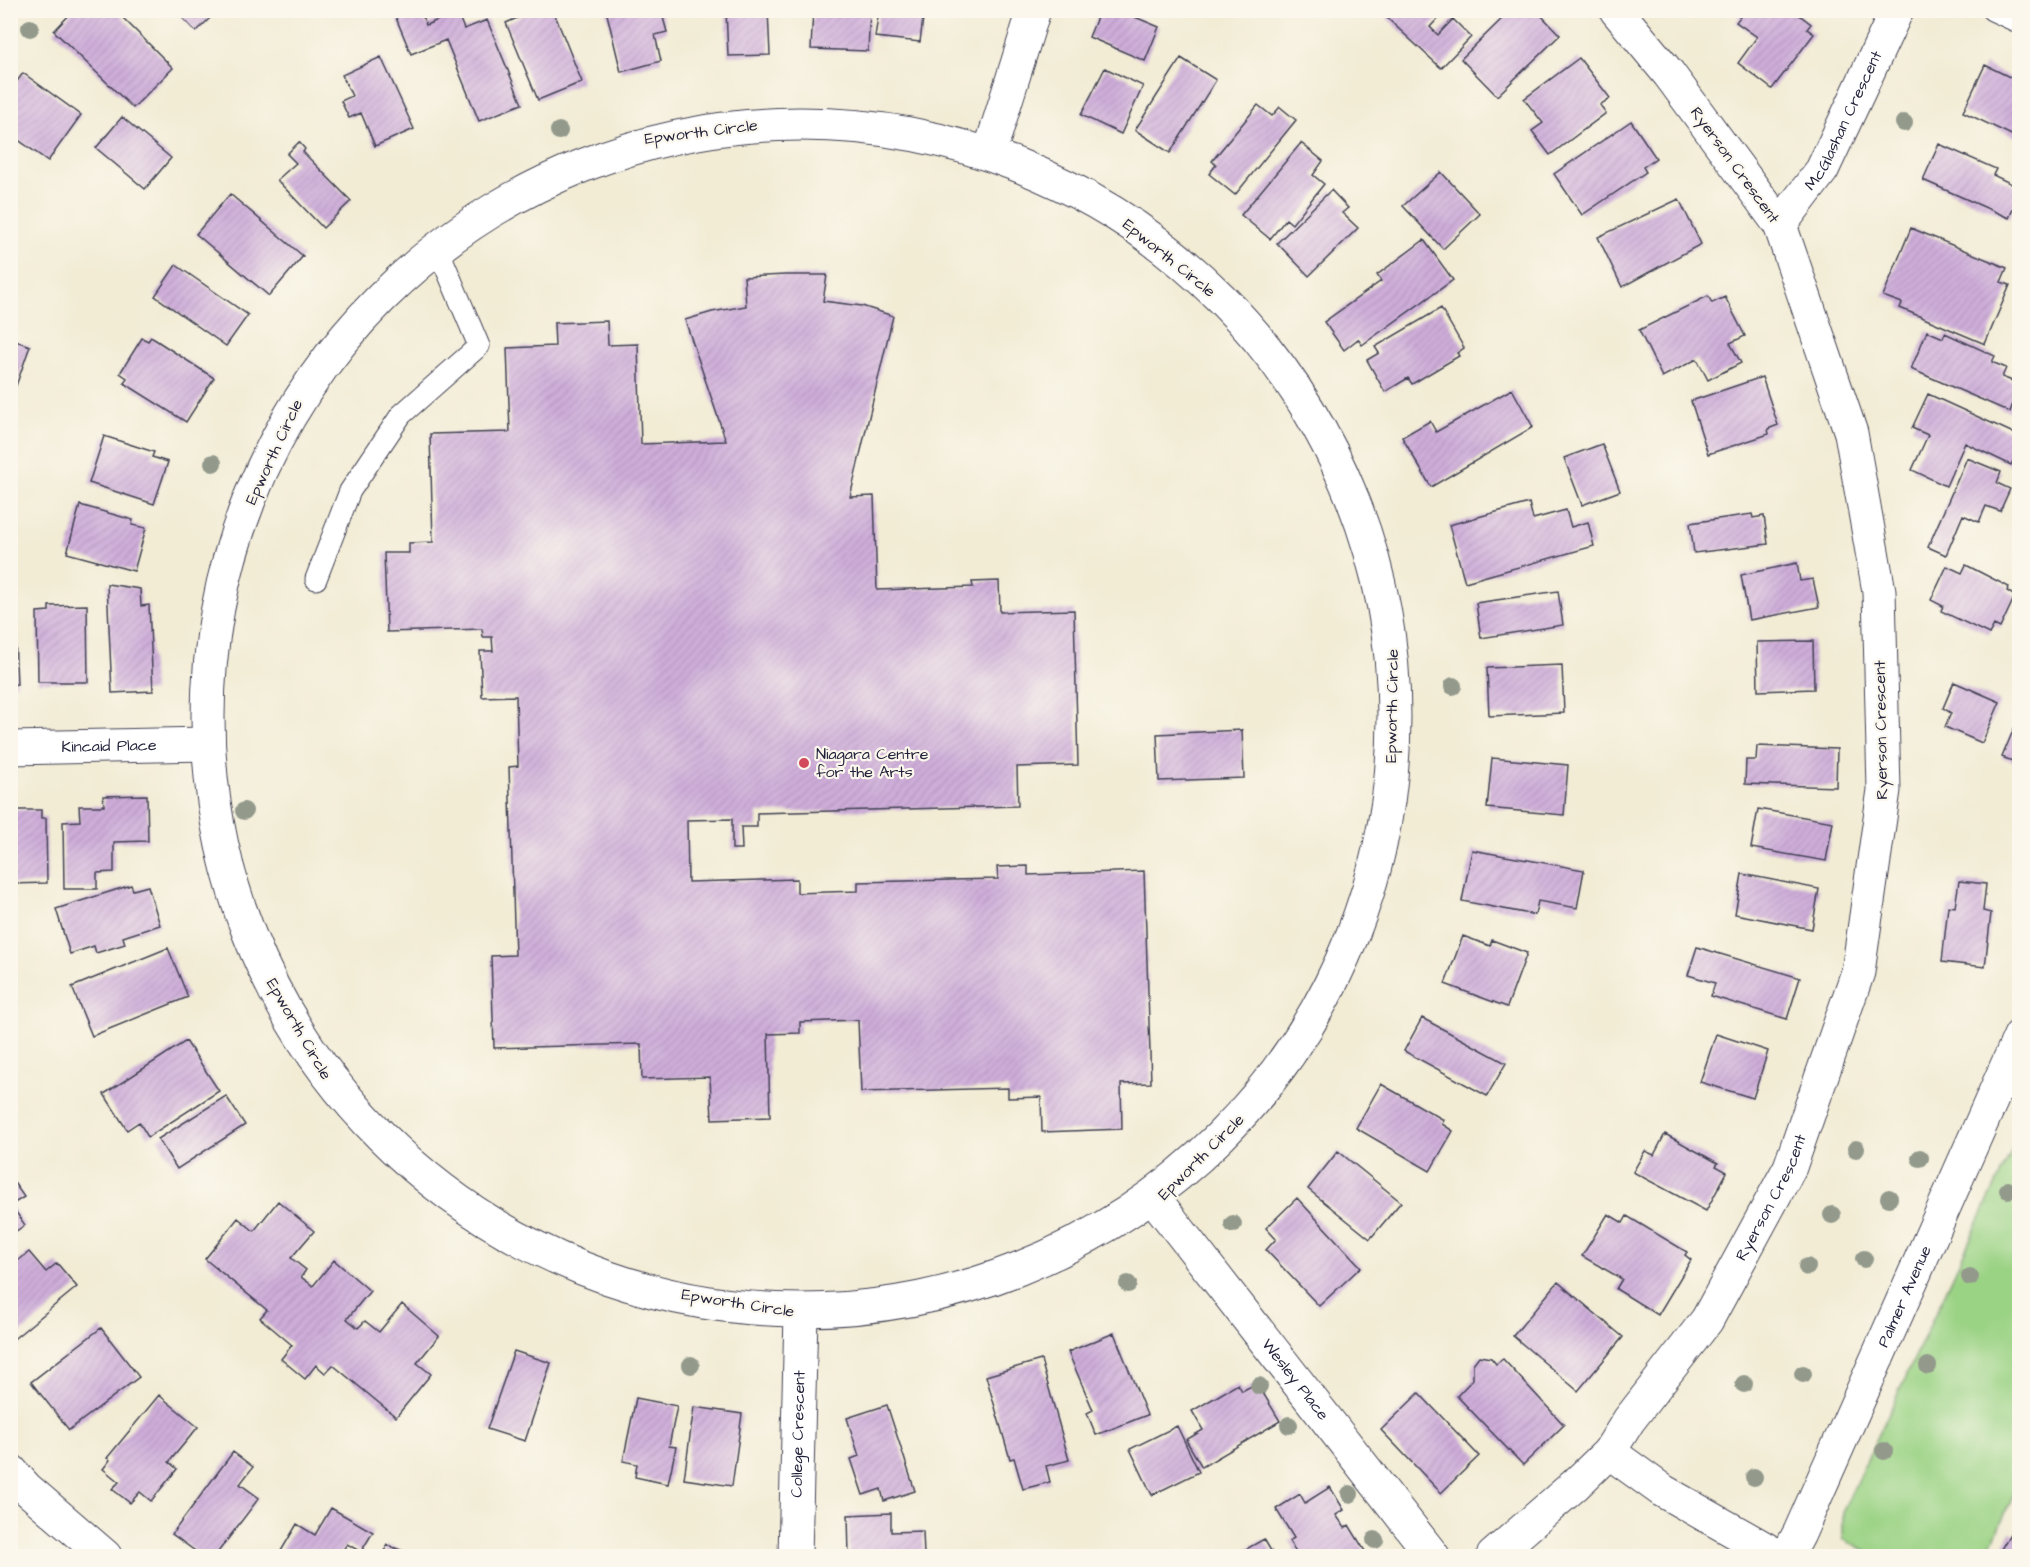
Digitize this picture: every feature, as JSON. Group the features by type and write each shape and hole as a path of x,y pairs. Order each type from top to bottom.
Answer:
{"street":[{"path":"991,148 1034,10"},
{"name":"Ryerson Crescent","path":"1492,1557 1609,1452 1629,1420 1707,1320 1790,1167 1858,972 1884,790 1879,591 1851,433 1780,225 1669,74 1616,10"},
{"name":"McGlashan Crescent","path":"1780,225 1822,170 1897,10"},
{"name":"Epworth Circle","path":"812,118 991,148 1119,216 1211,289 1286,371 1365,515 1395,648 1390,791 1345,946 1268,1089 1157,1202 1029,1268 904,1301 801,1314 638,1286 541,1253 459,1202 373,1137 319,1071 268,977 223,863 207,744 216,617 247,508 300,395 395,286 494,201 628,141 812,118"},
{"name":"Kincaid Place","path":"10,748 207,744"},
{"name":"Palmer Avenue","path":"1787,1557 2019,1036"},
{"name":"Wesley Place","path":"1157,1202 1433,1557"},
{"name":"College Crescent","path":"795,1557 801,1314"},
{"path":"1609,1452 1663,1491 1778,1557"},
{"path":"10,1470 26,1488 105,1557"}],"lane":[{"path":"316,579 350,492 401,415 479,346 438,249"}],"green space":[{"path":"2019,1135 2019,1483 1986,1556 1874,1556 1843,1539 1843,1511"}],"building":[{"path":"74,10 115,10 173,68 133,108 54,31"},
{"path":"175,10 209,10 213,15 196,32"},
{"path":"399,10 420,10 426,25 457,12 464,29 487,20 522,104 479,121 446,40 411,54 394,13"},
{"path":"535,10 553,10 582,82 538,100 506,23"},
{"path":"606,10 661,10 667,32 655,35 661,61 621,72"},
{"path":"726,10 768,10 770,55 728,56"},
{"path":"813,10 870,10 868,51 811,49"},
{"path":"879,10 924,10 920,42 875,37"},
{"path":"1100,10 1118,10 1159,27 1145,61 1089,37"},
{"path":"1394,10 1440,10 1443,13 1430,27 1438,35 1453,19 1471,37 1441,68 1387,18"},
{"path":"1511,10 1536,10 1560,35 1497,96 1461,59"},
{"path":"1731,10 1793,10 1811,24 1807,29 1814,34 1772,89 1738,63 1757,37 1736,22 1740,17"},
{"path":"381,57 414,129 375,146 361,113 349,118 341,101 352,96 342,75"},
{"path":"1181,58 1216,80 1170,153 1135,130"},
{"path":"1579,58 1610,98 1600,105 1606,113 1550,155 1532,131 1543,123 1524,99"},
{"path":"1985,65 2020,82 2020,139 1963,112"},
{"path":"1105,68 1143,86 1121,134 1081,115"},
{"path":"23,73 81,115 48,161 10,134 10,91"},
{"path":"1258,105 1272,116 1280,107 1296,120 1235,195 1209,174 1216,165 1212,161"},
{"path":"122,117 171,158 145,189 96,148"},
{"path":"1631,121 1656,158 1643,167 1646,172 1582,215 1554,174"},
{"path":"299,142 305,149 303,152 351,201 323,228 277,180 296,163 287,154"},
{"path":"1301,143 1323,161 1313,175 1324,184 1292,224 1286,219 1270,239 1241,215"},
{"path":"1939,144 1996,169 1993,175 2020,188 2009,218 1923,180"},
{"path":"1441,172 1480,214 1443,249 1403,206"},
{"path":"1331,190 1348,208 1342,213 1358,228 1309,276 1277,243"},
{"path":"230,194 303,256 269,296 196,234"},
{"path":"1679,199 1701,244 1622,287 1598,237"},
{"path":"1911,228 2007,268 2001,282 2010,285 1985,344 1900,308 1902,303 1883,296"},
{"path":"1424,240 1453,280 1362,345 1358,339 1344,350 1324,322 1381,281 1377,275"},
{"path":"176,265 248,315 226,346 155,296"},
{"path":"827,275 823,301 862,306 893,316 850,497 874,496 877,590 973,587 972,582 999,581 1000,612 1074,610 1078,765 1017,767 1018,806 757,813 757,827 741,827 742,849 732,849 732,819 687,820 688,882 797,879 797,893 858,891 858,882 998,879 997,867 1028,866 1028,875 1144,871 1151,1083 1121,1084 1122,1129 1042,1132 1041,1097 1008,1098 1008,1088 861,1092 858,1020 800,1022 800,1033 768,1034 770,1117 712,1119 710,1077 642,1079 641,1044 494,1048 491,956 515,955 509,767 518,766 516,696 482,697 480,651 493,651 492,637 483,637 482,629 387,632 384,553 409,553 409,543 433,542 430,434 510,432 507,348 555,346 554,323 607,321 608,345 638,344 641,444 726,441 685,320 746,306 744,277"},
{"path":"1708,296 1712,303 1725,297 1745,336 1730,343 1741,363 1708,380 1697,359 1662,377 1639,330"},
{"path":"1441,308 1464,348 1457,353 1459,356 1412,384 1408,378 1385,392 1367,360 1379,353 1375,347"},
{"path":"1927,331 1943,338 1945,333 1995,356 1992,362 2006,368 2002,377 2020,384 2010,412 1911,369"},
{"path":"151,337 214,378 186,422 124,383 127,378 120,373 142,338 148,341"},
{"path":"10,339 30,346 11,400 10,400"},
{"path":"1762,377 1778,425 1768,429 1769,434 1708,454 1691,401"},
{"path":"1512,389 1533,427 1431,487 1402,437 1430,421 1436,432"},
{"path":"1928,394 2020,436 2020,447 2011,465 1965,443 1946,486 1912,470 1928,435 1912,428"},
{"path":"104,436 154,452 152,457 168,462 154,504 89,483"},
{"path":"1602,444 1620,491 1582,505 1564,458"},
{"path":"1967,458 2001,472 1997,483 2010,489 2000,511 1986,506 1979,522 1963,515 1946,555 1928,547"},
{"path":"1529,503 1533,519 1566,510 1571,527 1588,522 1594,546 1465,582 1449,525"},
{"path":"80,505 133,520 132,525 146,528 134,571 67,553"},
{"path":"1752,514 1753,518 1764,516 1768,544 1694,553 1690,523"},
{"path":"1797,563 1800,581 1813,579 1819,607 1749,620 1741,575"},
{"path":"1966,565 2009,587 2007,591 2015,596 2000,628 1994,625 1989,634 1941,611 1943,606 1931,600 1947,566 1962,573"},
{"path":"107,584 140,589 141,606 149,605 153,691 112,693"},
{"path":"1558,591 1563,625 1481,638 1476,603"},
{"path":"87,605 88,682 38,682 37,612 49,611 49,606"},
{"path":"10,612 14,612 17,684 10,685"},
{"path":"1813,641 1814,689 1758,691 1757,642"},
{"path":"1562,665 1564,713 1489,716 1487,668"},
{"path":"1954,682 2000,702 1982,743 1945,727 1951,713 1943,708"},
{"path":"2020,714 2020,764 2002,757"},
{"path":"1242,730 1244,778 1159,781 1157,734"},
{"path":"1757,746 1837,749 1836,787 1745,784 1746,760 1756,760"},
{"path":"1492,758 1568,765 1564,815 1487,808"},
{"path":"147,795 148,841 114,842 114,872 97,873 97,889 64,889 63,822 80,821 79,806 104,806 103,796"},
{"path":"1758,809 1833,822 1826,861 1751,848"},
{"path":"10,810 41,810 41,818 46,818 47,883 10,884"},
{"path":"1472,850 1584,870 1577,908 1538,901 1535,915 1462,901"},
{"path":"1742,874 1819,889 1812,929 1735,914"},
{"path":"1959,881 1986,884 1983,911 1991,913 1985,967 1942,962 1948,906 1955,907"},
{"path":"131,885 133,890 148,886 160,925 123,937 125,944 96,953 94,946 70,954 56,909"},
{"path":"1463,936 1490,946 1492,940 1527,953 1507,1007 1445,984"},
{"path":"1697,947 1800,978 1787,1019 1711,996 1715,983 1688,975"},
{"path":"168,948 188,997 92,1036 72,987"},
{"path":"1422,1018 1506,1063 1487,1096 1404,1051"},
{"path":"1716,1034 1768,1051 1753,1098 1700,1082"},
{"path":"186,1041 219,1091 148,1137 139,1122 127,1130 104,1094"},
{"path":"1381,1084 1444,1120 1442,1124 1453,1131 1430,1171 1356,1128"},
{"path":"226,1096 245,1125 177,1169 158,1139"},
{"path":"1665,1134 1718,1163 1716,1166 1727,1172 1706,1211 1633,1172 1645,1151 1654,1155"},
{"path":"1338,1151 1401,1202 1370,1239 1308,1189"},
{"path":"10,1177 24,1197 11,1205 25,1225 10,1235"},
{"path":"1297,1198 1361,1267 1319,1306 1266,1250 1276,1239 1266,1228"},
{"path":"278,1201 314,1231 291,1258 306,1270 301,1277 313,1286 334,1260 370,1291 347,1319 358,1328 365,1321 379,1332 402,1304 439,1336 417,1363 431,1374 396,1417 333,1365 325,1373 316,1365 305,1379 281,1359 292,1345 260,1318 267,1310 205,1259 238,1218 254,1231"},
{"path":"1608,1214 1623,1223 1627,1216 1687,1252 1685,1255 1691,1260 1658,1315 1616,1289 1622,1279 1582,1256"},
{"path":"29,1252 46,1272 57,1263 77,1287 10,1342 10,1267"},
{"path":"1558,1282 1623,1337 1578,1391 1513,1336"},
{"path":"101,1328 139,1377 69,1430 31,1382"},
{"path":"1114,1333 1147,1415 1096,1435 1087,1413 1093,1410 1068,1352"},
{"path":"514,1351 551,1363 525,1441 487,1429"},
{"path":"1479,1356 1491,1358 1496,1364 1503,1359 1564,1425 1523,1465 1457,1396 1473,1379 1473,1364"},
{"path":"1041,1360 1069,1460 1046,1466 1050,1482 1023,1489 1014,1458 1010,1459 986,1376"},
{"path":"1257,1383 1280,1421 1202,1467 1186,1440 1203,1430 1192,1411 1238,1384 1242,1391"},
{"path":"1419,1393 1479,1456 1441,1493 1381,1430"},
{"path":"159,1395 198,1427 169,1462 177,1469 151,1501 140,1492 130,1503 112,1489 119,1482 103,1469 110,1460 107,1458"},
{"path":"636,1398 677,1406 669,1446 676,1447 668,1484 635,1477 637,1464 623,1461"},
{"path":"887,1405 915,1491 884,1501 881,1489 863,1495 851,1459 859,1456 847,1418"},
{"path":"694,1407 742,1414 732,1486 684,1479"},
{"path":"1177,1426 1199,1472 1152,1495 1130,1449"},
{"path":"233,1452 253,1467 240,1484 259,1498 215,1556 202,1556 172,1534"},
{"path":"1330,1487 1344,1510 1336,1515 1345,1528 1349,1525 1368,1556 1298,1556 1289,1541 1294,1538 1276,1509 1300,1494 1305,1503"},
{"path":"331,1508 373,1532 361,1552 347,1544 339,1556 278,1556 297,1524 315,1535"},
{"path":"891,1513 891,1532 923,1531 924,1556 849,1556 848,1515"},
{"path":"2011,1532 2020,1536 2020,1556 1997,1556"},
{"path":"1264,1539 1274,1556 1234,1556"},
{"path":"387,1545 417,1556 383,1556"}],"place":[{"name":"Niagara Centre for the Arts","path":"804,763"}]}
